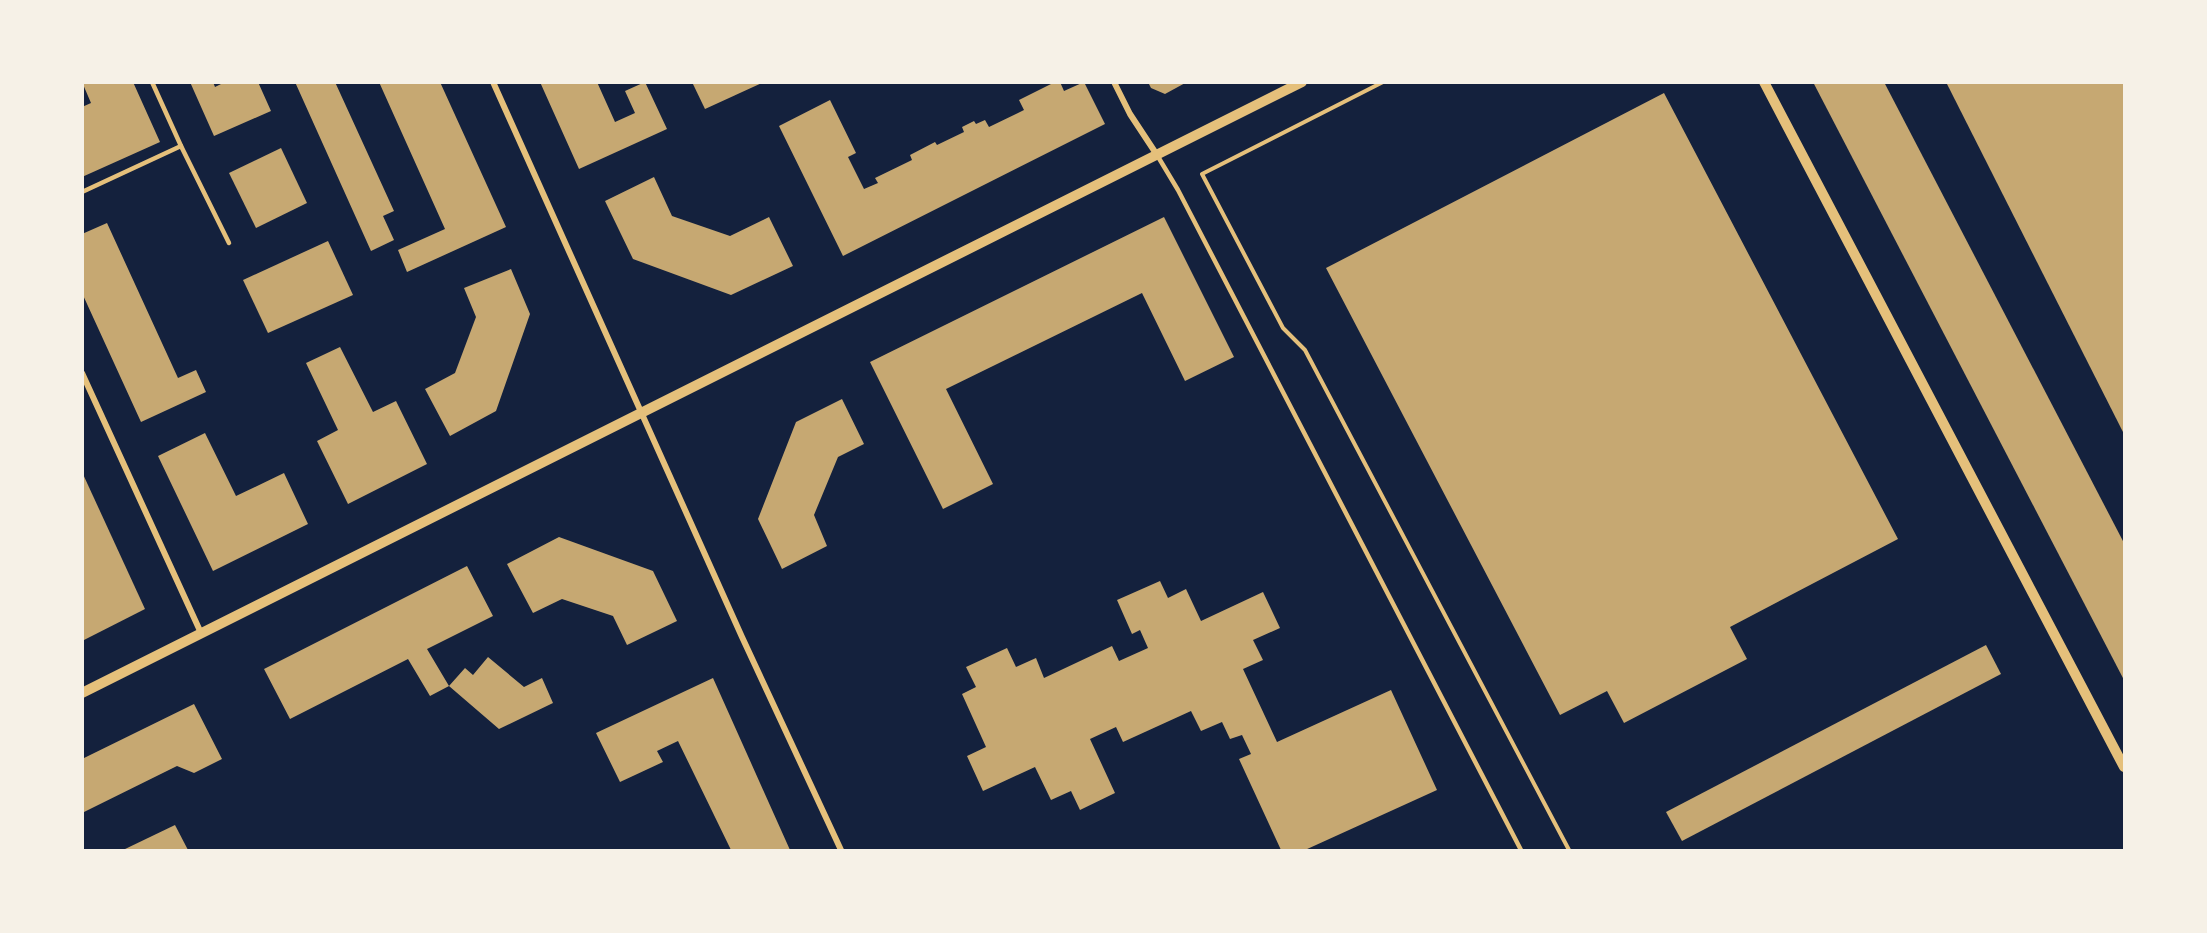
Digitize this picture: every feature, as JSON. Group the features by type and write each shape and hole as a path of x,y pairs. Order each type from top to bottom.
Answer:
{"street":[{"path":"493,82 742,638 841,850"},
{"path":"1114,82 1130,114 1156,155"},
{"path":"82,693 1302,82"},
{"path":"1764,82 2124,767"},
{"path":"82,373 201,633"}],"lane":[{"path":"152,82 229,243"},
{"path":"82,192 181,146"},
{"path":"1156,155 1178,190 1521,850"}],"path":[{"path":"1383,82 1202,174 1283,328 1305,350 1569,850"}],"building":[{"path":"82,82 133,82 160,142 82,177 82,107 91,103"},
{"path":"190,82 213,82 215,87 225,82 258,82 271,111 214,136"},
{"path":"295,82 335,82 394,211 383,216 394,240 371,251"},
{"path":"379,82 440,82 506,227 407,272 398,250 445,229"},
{"path":"540,82 597,82 615,122 635,113 625,91 645,82 667,129 579,169"},
{"path":"692,82 764,82 705,109"},
{"path":"1055,82 1060,82 1064,91 1084,82 1105,124 843,256 779,126 830,100 856,153 848,157 864,189 878,183 875,178 912,160 910,155 935,142 937,145 964,132 962,127 974,121 976,124 985,120 989,127 1024,110 1019,100"},
{"path":"1148,82 1187,82 1165,94 1151,88"},
{"path":"1813,82 1884,82 2124,543 2124,680"},
{"path":"1946,82 2124,82 2124,434 2040,268"},
{"path":"1664,93 1898,539 1730,627 1747,659 1624,723 1607,691 1560,715 1326,268"},
{"path":"281,148 307,203 256,228 229,173"},
{"path":"654,177 672,216 730,236 769,217 793,266 731,295 633,259 605,201"},
{"path":"1164,217 1234,357 1185,381 1142,293 946,389 993,484 943,509 870,362"},
{"path":"107,223 178,378 196,370 206,392 141,422 82,293 82,234"},
{"path":"328,241 353,295 268,333 243,280"},
{"path":"511,269 530,314 496,411 450,436 425,389 455,373 476,317 464,288"},
{"path":"340,347 373,412 396,401 427,464 348,504 317,441 338,430 306,363"},
{"path":"842,399 864,444 838,457 814,515 827,546 782,569 758,519 796,422"},
{"path":"205,433 236,496 284,473 308,524 213,571 158,456"},
{"path":"82,472 145,609 82,641"},
{"path":"559,537 653,571 677,621 627,645 613,616 562,599 533,613 507,564"},
{"path":"467,566 493,616 427,649 449,686 430,696 408,659 290,719 264,669"},
{"path":"1160,581 1168,598 1186,589 1201,621 1263,592 1280,628 1253,640 1263,660 1243,669 1277,742 1391,690 1437,790 1305,850 1281,850 1239,759 1251,754 1242,735 1230,739 1222,722 1201,731 1191,711 1123,742 1116,727 1090,739 1115,793 1080,810 1071,791 1051,800 1035,767 983,791 967,756 986,747 962,694 976,687 966,667 1007,648 1016,667 1036,658 1044,678 1112,646 1119,661 1148,648 1140,630 1132,634 1117,600"},
{"path":"1986,645 2001,674 1682,841 1666,812"},
{"path":"488,657 524,687 542,678 553,703 499,729 449,686 465,668 473,675"},
{"path":"713,678 790,850 731,850 678,741 657,751 663,762 620,782 596,733"},
{"path":"194,704 222,759 194,773 177,766 82,813 82,759"},
{"path":"175,825 188,850 123,850"}]}
